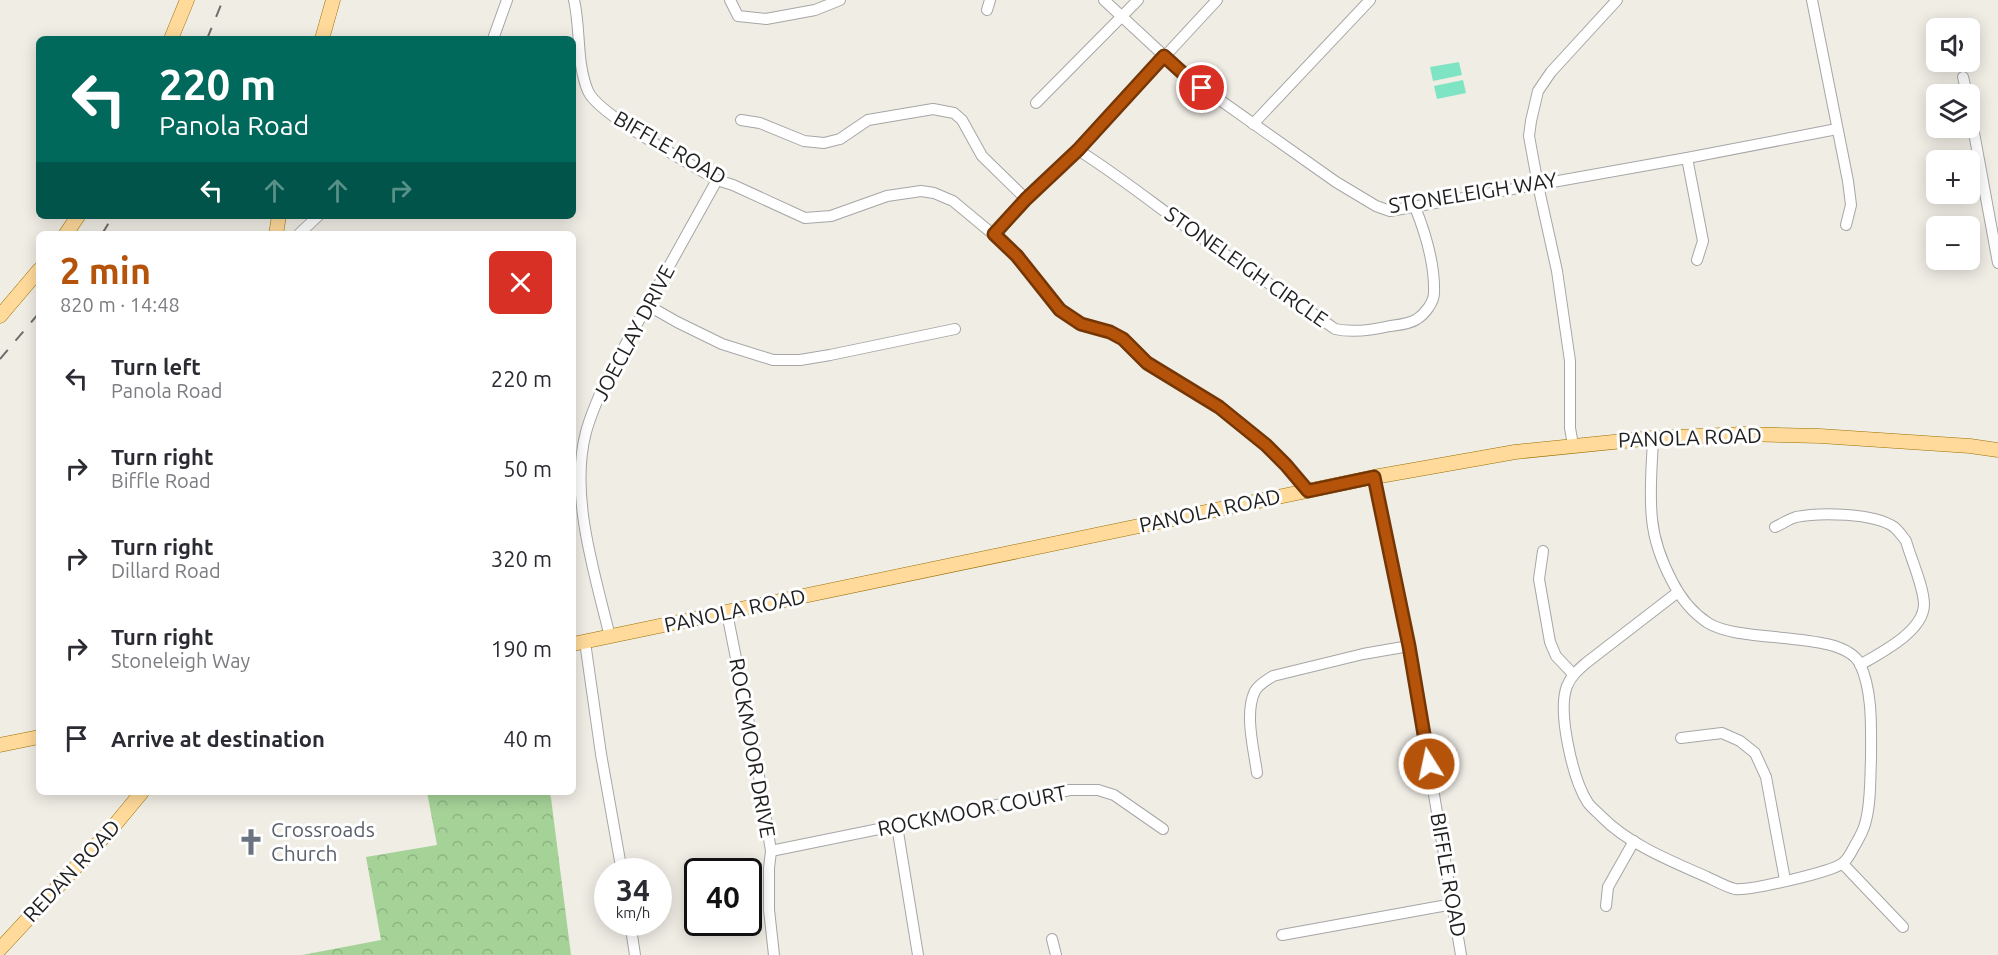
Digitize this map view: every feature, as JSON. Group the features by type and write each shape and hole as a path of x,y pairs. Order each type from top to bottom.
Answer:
{"main road":[{"path":"172,36 187,0"},
{"path":"323,36 333,0"},
{"path":"0,316 36,274"},
{"name":"PANOLA ROAD","path":"579,643 1374,477 1515,452 1653,438 1744,434 1820,436 1971,446 1998,450"},
{"path":"0,745 36,738"},
{"name":"REDAN ROAD","path":"0,949 114,827 139,795"}],"street":[{"path":"494,36 507,0"},
{"name":"BIFFLE ROAD","path":"574,0 578,16 581,66 588,93 616,120 717,180 805,218 831,216 887,196 921,191 953,201 1017,256 1060,310 1081,324 1110,332 1123,339 1147,363 1219,407 1266,445 1308,491"},
{"path":"730,0 738,16 766,19 815,10 840,0"},
{"name":"STONELEIGH WAY","path":"1104,0 1186,76 1336,182 1376,206 1390,210 1687,158 1836,129"},
{"path":"1036,103 1138,0"},
{"path":"994,234 1026,199 1078,150 1217,0"},
{"path":"1253,124 1370,0"},
{"path":"1573,445 1570,428 1570,361 1557,272 1530,136 1530,121 1538,91 1551,72 1617,0"},
{"path":"1812,0 1848,181 1851,206 1846,225"},
{"path":"1963,77 1964,84"},
{"path":"741,120 760,123 804,141 824,143 840,139 868,120 933,109 954,113 962,120 982,156 1026,199"},
{"path":"1975,138 1998,263"},
{"name":"STONELEIGH CIRCLE","path":"1078,150 1335,329 1347,332 1415,321 1425,312 1435,295 1422,225 1415,207"},
{"path":"1687,158 1703,241 1697,260"},
{"name":"JOECLAY DRIVE","path":"610,637 583,512 581,465 585,433 608,376 649,306 717,180"},
{"path":"302,231 315,219"},
{"path":"649,306 723,344 773,360 800,360 830,355 956,329"},
{"path":"1653,438 1650,503 1652,522 1662,563 1678,592 1692,609 1708,622 1732,632 1824,642 1845,649 1854,655 1860,665 1867,687 1871,723 1869,801 1865,825 1850,855 1842,864 1820,873 1735,889 1670,861 1634,841 1608,823 1588,803 1574,774 1563,704 1566,688 1574,674 1586,663 1678,592"},
{"name":"BIFFLE ROAD","path":"1374,477 1409,646 1461,955"},
{"path":"1775,527 1795,517 1831,515 1864,517 1893,526 1906,541 1924,605 1921,618 1900,639 1860,665"},
{"path":"1543,551 1539,579 1550,642 1556,657 1574,674"},
{"name":"ROCKMOOR DRIVE","path":"727,613 757,764 771,851 769,910 774,955"},
{"path":"579,643 620,858"},
{"path":"1257,773 1249,710 1255,690 1263,682 1274,676 1341,659 1409,646"},
{"path":"1681,738 1722,733 1740,741 1755,753 1766,777 1785,880"},
{"name":"ROCKMOOR COURT","path":"771,851 1070,790 1098,790 1114,795 1163,829"},
{"path":"897,826 918,955"},
{"path":"1606,906 1608,887 1634,841"},
{"path":"1842,864 1903,927"},
{"path":"1282,935 1453,904"},
{"path":"632,936 635,955"},
{"path":"1052,939 1056,955"}],"green space":[{"path":"1459,62 1462,75 1433,81 1430,67"},
{"path":"1463,80 1466,93 1437,99 1434,86"},
{"path":"428,795 550,795 571,955 302,955 381,940 366,857 437,845"}],"railway":[{"path":"208,36 223,0"},
{"path":"104,231 111,219"},
{"path":"0,359 36,317"}],"place":[{"name":"Crossroads Church","path":"251,842"}],"route":[{"path":"1202,88 1164,56 1078,150 1026,199 994,234 1017,256 1060,310 1081,324 1110,332 1123,339 1147,363 1219,407 1266,445 1308,491 1374,477 1409,646 1429,764"}]}
